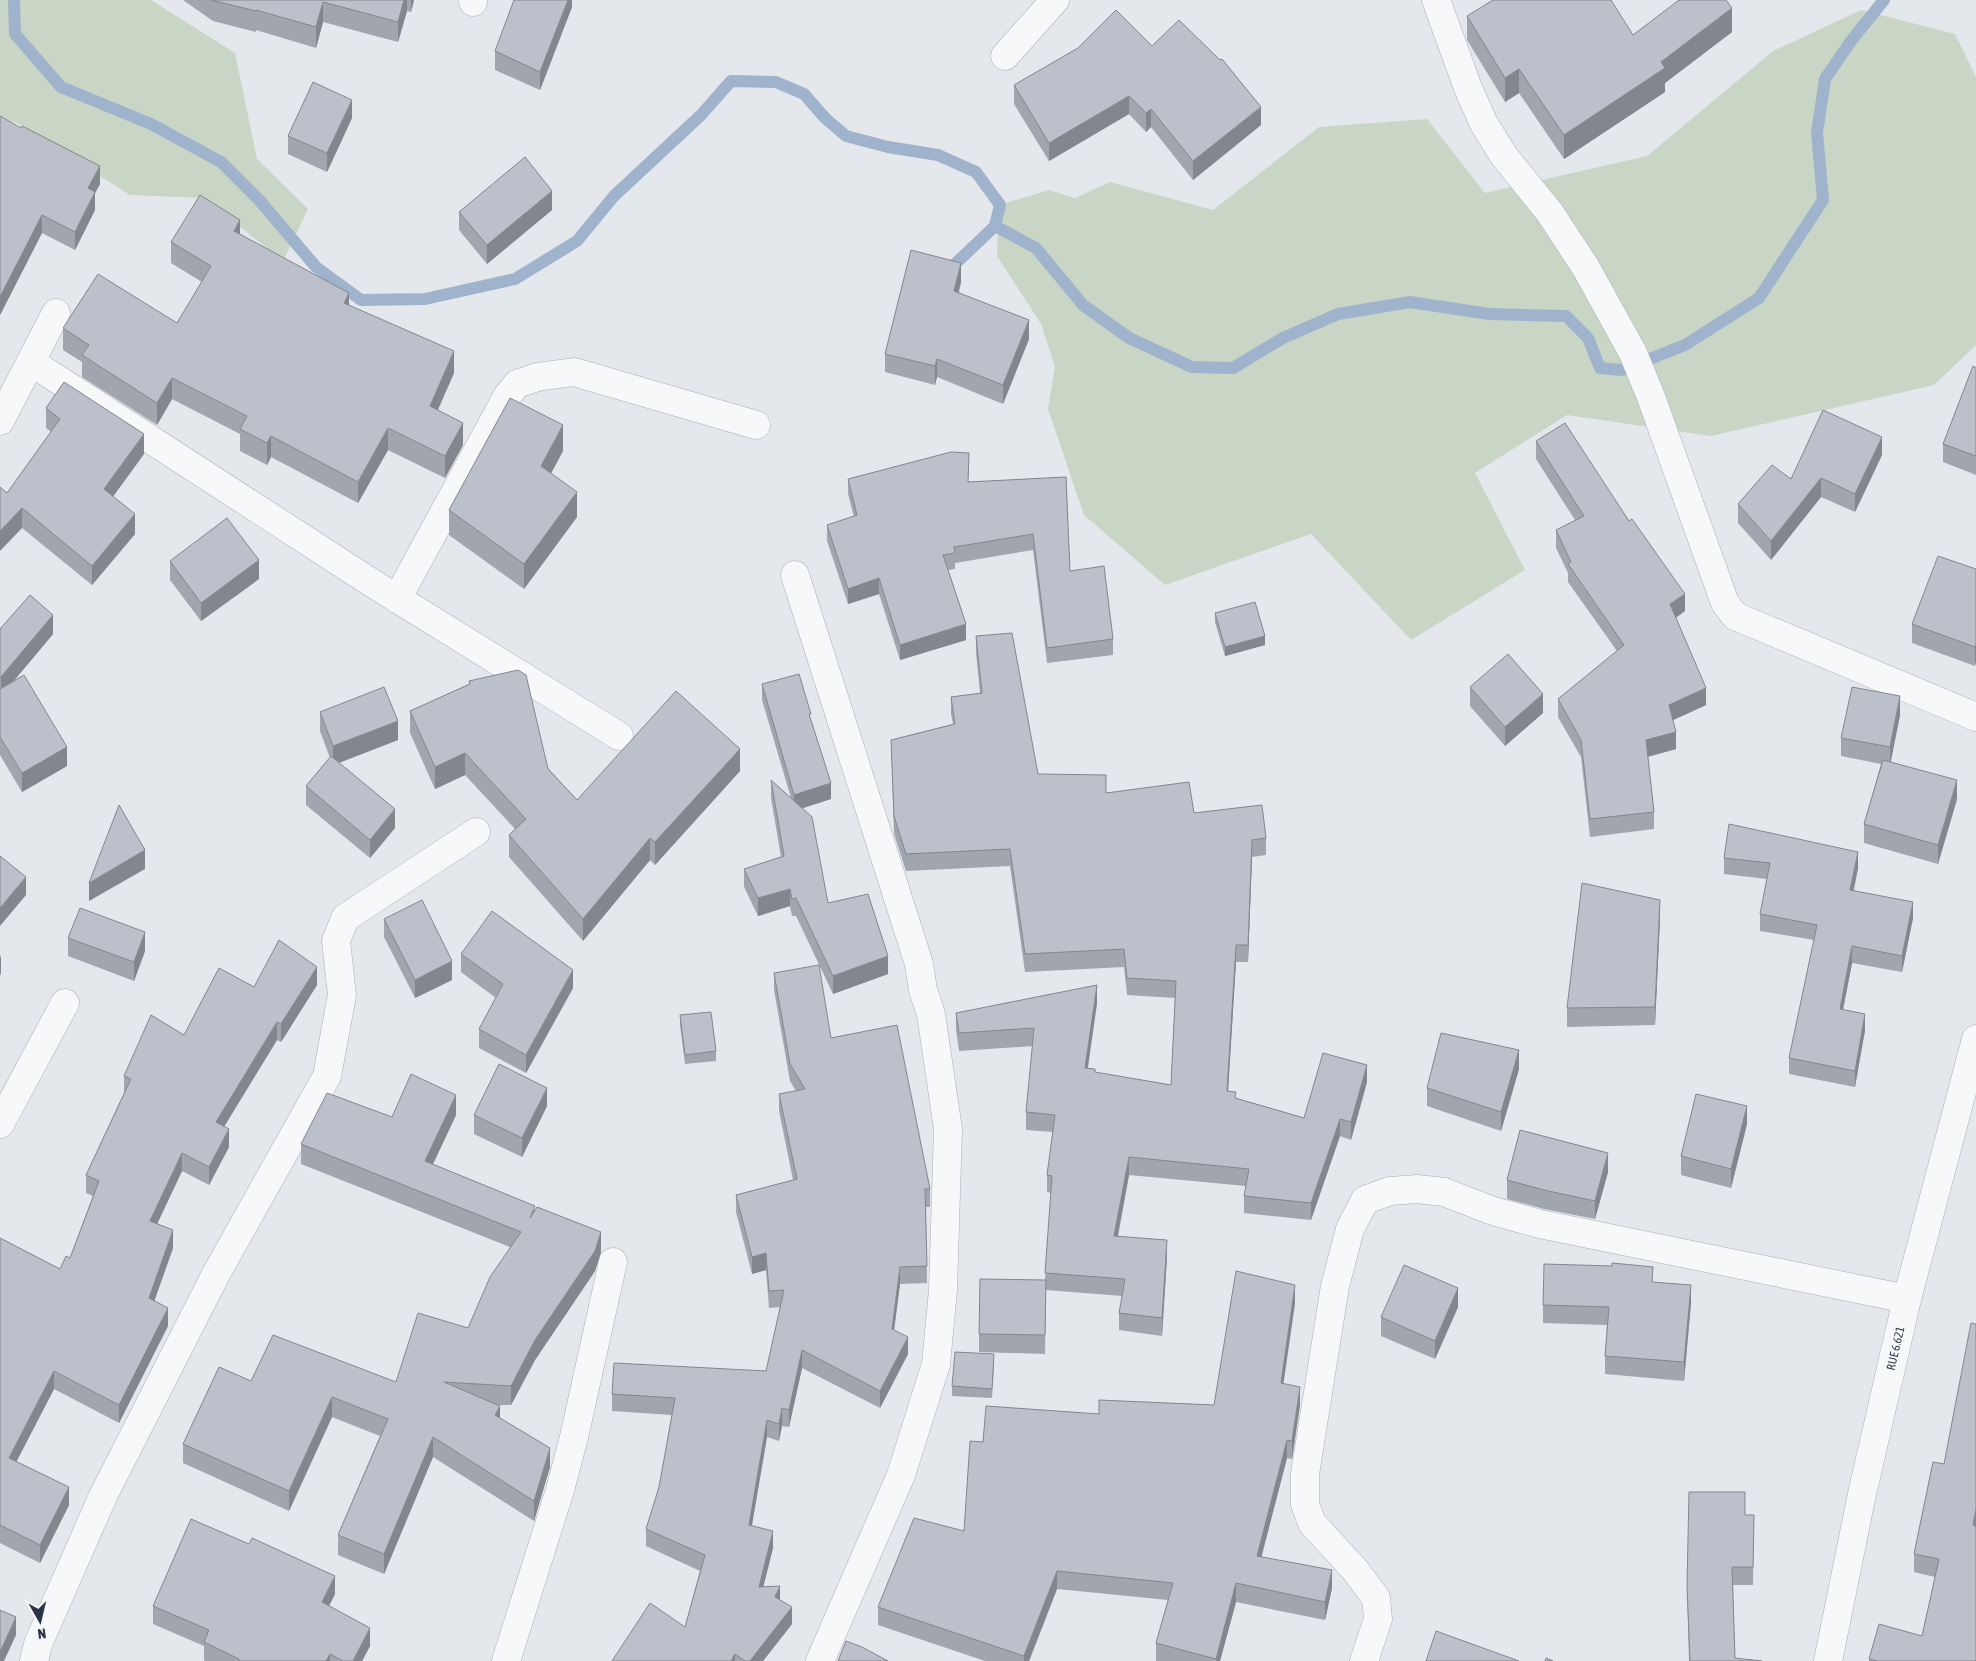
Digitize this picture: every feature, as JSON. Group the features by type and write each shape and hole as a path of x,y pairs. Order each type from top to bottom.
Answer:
{"street":[{"path":"1005,56 1054,0"},
{"path":"1436,0 1468,88 1484,124 1504,156 1550,213 1586,268 1634,353 1724,603 1735,616 1976,717"},
{"path":"0,421 56,313"},
{"path":"31,362 398,599 619,736"},
{"path":"398,599 508,395 518,384 537,377 574,372 756,424"},
{"path":"795,575 919,964 923,990 931,1014 948,1129 942,1290 936,1364 900,1475 820,1661"},
{"path":"34,1661 38,1644 102,1496 216,1274 327,1076 342,995 336,941 345,918 476,832"},
{"path":"0,1124 65,1003"},
{"name":"RUE 6.621","path":"1828,1661 1862,1494 1907,1299 1968,1107 1976,1039"},
{"path":"1364,1661 1378,1619 1376,1598 1355,1570 1312,1523 1305,1504 1305,1474 1335,1286 1350,1229 1365,1200 1390,1191 1417,1189 1444,1192 1493,1211 1540,1224 1907,1299"},
{"path":"506,1661 560,1490 574,1437 612,1262"}],"green space":[{"path":"0,0 151,0 235,53 257,159 308,209 283,261 204,198 130,195 17,123 0,118"},
{"path":"1861,10 1955,34 1976,77 1976,345 1934,385 1711,436 1567,415 1475,473 1525,570 1411,640 1311,534 1165,585 1084,515 1048,409 1055,367 1041,324 997,256 999,205 1049,190 1075,198 1110,182 1213,210 1319,127 1427,119 1485,193 1647,156 1773,51"}],"building":[{"path":"211,0 404,0 398,22 323,2 316,27 256,10"},
{"path":"514,0 568,0 540,72 495,51"},
{"path":"1493,0 1611,0 1633,35 1679,0 1726,0 1732,8 1661,62 1665,68 1564,135 1519,69 1505,78 1467,16"},
{"path":"1116,10 1152,46 1179,20 1220,60 1222,59 1261,107 1193,161 1151,109 1146,113 1129,96 1049,143 1014,85 1078,48"},
{"path":"313,82 352,100 327,153 288,136"},
{"path":"0,116 100,166 88,188 95,192 75,232 42,215 0,297"},
{"path":"525,157 552,191 487,245 459,212"},
{"path":"200,195 240,220 234,231 349,293 344,303 454,351 430,406 463,423 445,456 388,428 358,482 271,436 267,443 240,429 247,416 172,378 157,403 82,355 89,345 63,328 98,274 177,323 211,266 171,242"},
{"path":"911,250 961,263 954,291 1029,320 1003,385 937,359 935,366 885,354"},
{"path":"1973,366 1976,368 1976,456 1943,444"},
{"path":"64,382 144,434 104,489 135,514 92,566 22,508 0,531 0,487 7,493 60,419 46,408"},
{"path":"510,398 563,425 541,466 577,492 524,564 449,510"},
{"path":"1823,410 1882,437 1855,494 1821,478 1771,541 1738,504 1772,465 1791,479"},
{"path":"1565,423 1629,521 1632,519 1685,594 1670,604 1706,688 1669,705 1676,732 1646,740 1654,812 1590,819 1581,740 1558,699 1624,645 1568,564 1571,562 1556,530 1584,516 1536,441"},
{"path":"951,452 969,453 968,482 1066,477 1070,571 1104,566 1113,639 1047,648 1033,534 954,547 955,553 943,555 966,624 900,645 879,578 848,589 827,525 857,515 848,479"},
{"path":"227,518 259,560 201,603 170,561"},
{"path":"1938,556 1976,569 1975,647 1912,624"},
{"path":"30,595 53,615 1,677 0,629"},
{"path":"1255,602 1265,636 1225,647 1215,613"},
{"path":"1012,633 1038,774 1106,775 1106,793 1189,782 1194,813 1262,805 1266,838 1252,840 1248,945 1236,945 1227,1091 1236,1092 1235,1098 1304,1118 1323,1053 1367,1065 1351,1122 1340,1119 1311,1203 1244,1196 1249,1169 1129,1157 1114,1236 1167,1240 1162,1318 1119,1313 1125,1279 1045,1273 1052,1176 1047,1175 1055,1115 1026,1112 1034,1028 959,1033 956,1013 1097,985 1085,1068 1095,1069 1095,1072 1171,1085 1176,981 1127,978 1124,949 1025,954 1010,849 906,854 894,816 891,740 955,724 951,697 982,693 976,636"},
{"path":"1508,654 1543,694 1505,727 1470,687"},
{"path":"518,670 526,675 548,769 577,800 676,691 740,749 655,842 650,838 583,919 509,835 526,819 465,753 435,767 410,711 470,684 469,681"},
{"path":"799,674 811,714 809,714 831,783 794,795 762,684"},
{"path":"24,675 67,747 22,773 0,737 0,689"},
{"path":"384,687 398,721 333,746 320,712"},
{"path":"1852,687 1900,696 1890,747 1841,738"},
{"path":"331,756 395,809 370,840 306,786"},
{"path":"1883,760 1957,780 1938,845 1864,824"},
{"path":"771,780 812,817 828,903 868,894 888,956 833,976 796,898 792,899 790,889 758,898 744,869 784,856"},
{"path":"119,805 145,850 89,883"},
{"path":"1729,824 1858,852 1850,890 1913,902 1902,956 1852,946 1840,1009 1865,1014 1855,1071 1789,1058 1817,925 1760,914 1770,863 1724,858"},
{"path":"0,856 26,877 0,908"},
{"path":"1582,883 1660,900 1655,1007 1567,1008"},
{"path":"422,900 452,961 415,980 384,919"},
{"path":"80,908 145,932 134,962 68,938"},
{"path":"492,911 573,970 526,1055 479,1029 503,984 461,954"},
{"path":"279,940 317,967 281,1024 277,1022 216,1122 229,1129 209,1167 182,1153 150,1221 173,1230 149,1298 168,1308 119,1405 54,1371 9,1458 69,1487 40,1545 0,1525 0,1238 60,1269 66,1256 70,1258 99,1181 86,1175 131,1079 124,1076 151,1015 184,1035 219,968 254,987"},
{"path":"819,965 831,1038 897,1025 930,1189 925,1189 927,1266 900,1267 892,1329 908,1337 880,1391 802,1350 789,1410 782,1408 779,1424 767,1420 749,1525 773,1531 759,1587 780,1586 775,1597 792,1607 750,1661 745,1661 735,1654 731,1661 612,1661 650,1603 685,1627 705,1555 646,1529 659,1487 675,1398 612,1394 614,1363 766,1371 784,1290 769,1291 766,1253 752,1257 736,1195 797,1179 779,1094 805,1089 790,1064 774,973"},
{"path":"711,1012 716,1051 685,1055 680,1015"},
{"path":"1441,1033 1519,1050 1501,1112 1427,1088"},
{"path":"499,1064 547,1088 522,1138 474,1115"},
{"path":"411,1074 456,1095 425,1161 535,1206 530,1218 537,1207 601,1232 595,1251 535,1340 511,1386 444,1382 500,1406 495,1415 550,1448 534,1501 433,1437 384,1554 338,1535 388,1419 332,1397 289,1491 183,1444 219,1367 251,1381 273,1335 396,1382 418,1313 468,1328 490,1277 521,1232 301,1144 327,1093 392,1117"},
{"path":"1696,1094 1747,1106 1731,1169 1681,1156"},
{"path":"1520,1130 1608,1153 1595,1201 1507,1180"},
{"path":"1612,1263 1653,1267 1652,1282 1691,1285 1684,1362 1605,1356 1609,1307 1543,1305 1544,1264 1612,1266"},
{"path":"1404,1265 1458,1288 1435,1341 1381,1317"},
{"path":"1236,1271 1295,1285 1281,1383 1300,1387 1292,1441 1287,1440 1257,1556 1332,1570 1325,1602 1236,1583 1216,1659 1156,1643 1173,1583 1057,1571 1024,1656 878,1607 914,1518 964,1531 970,1441 983,1442 986,1406 1099,1414 1099,1400 1214,1405"},
{"path":"980,1279 1046,1280 1045,1335 979,1334"},
{"path":"1971,1323 1976,1324 1976,1509 1973,1525 1976,1527 1976,1661 1877,1661 1869,1659 1879,1624 1922,1636 1939,1559 1914,1554 1933,1462 1944,1464"},
{"path":"955,1352 994,1354 992,1389 952,1386"},
{"path":"1689,1492 1745,1492 1745,1515 1754,1515 1753,1567 1732,1567 1735,1658 1762,1661 1690,1661 1687,1586"},
{"path":"191,1519 249,1544 252,1538 335,1576 322,1602 370,1628 353,1661 343,1661 330,1654 326,1661 239,1661 239,1659 204,1642 209,1630 153,1606"},
{"path":"0,1610 16,1617 0,1652"},
{"path":"1436,1631 1519,1661 1426,1661"},
{"path":"846,1641 862,1647 888,1661 838,1661"}],"waterway":[{"path":"14,0 15,34 61,87 151,124 221,162 260,201 316,267 361,300 425,299 515,279 577,241 614,196 701,115 731,81 776,82 804,94 825,118 846,136 888,147 938,155 976,172 1000,205 995,226 1036,248 1083,305 1129,338 1192,367 1233,368 1283,338 1338,314 1410,302 1489,314 1566,316 1588,338 1600,368 1622,370 1685,345 1759,298 1823,200 1817,133 1825,79 1851,41 1884,0"},
{"path":"947,276 954,265 995,226"}]}
